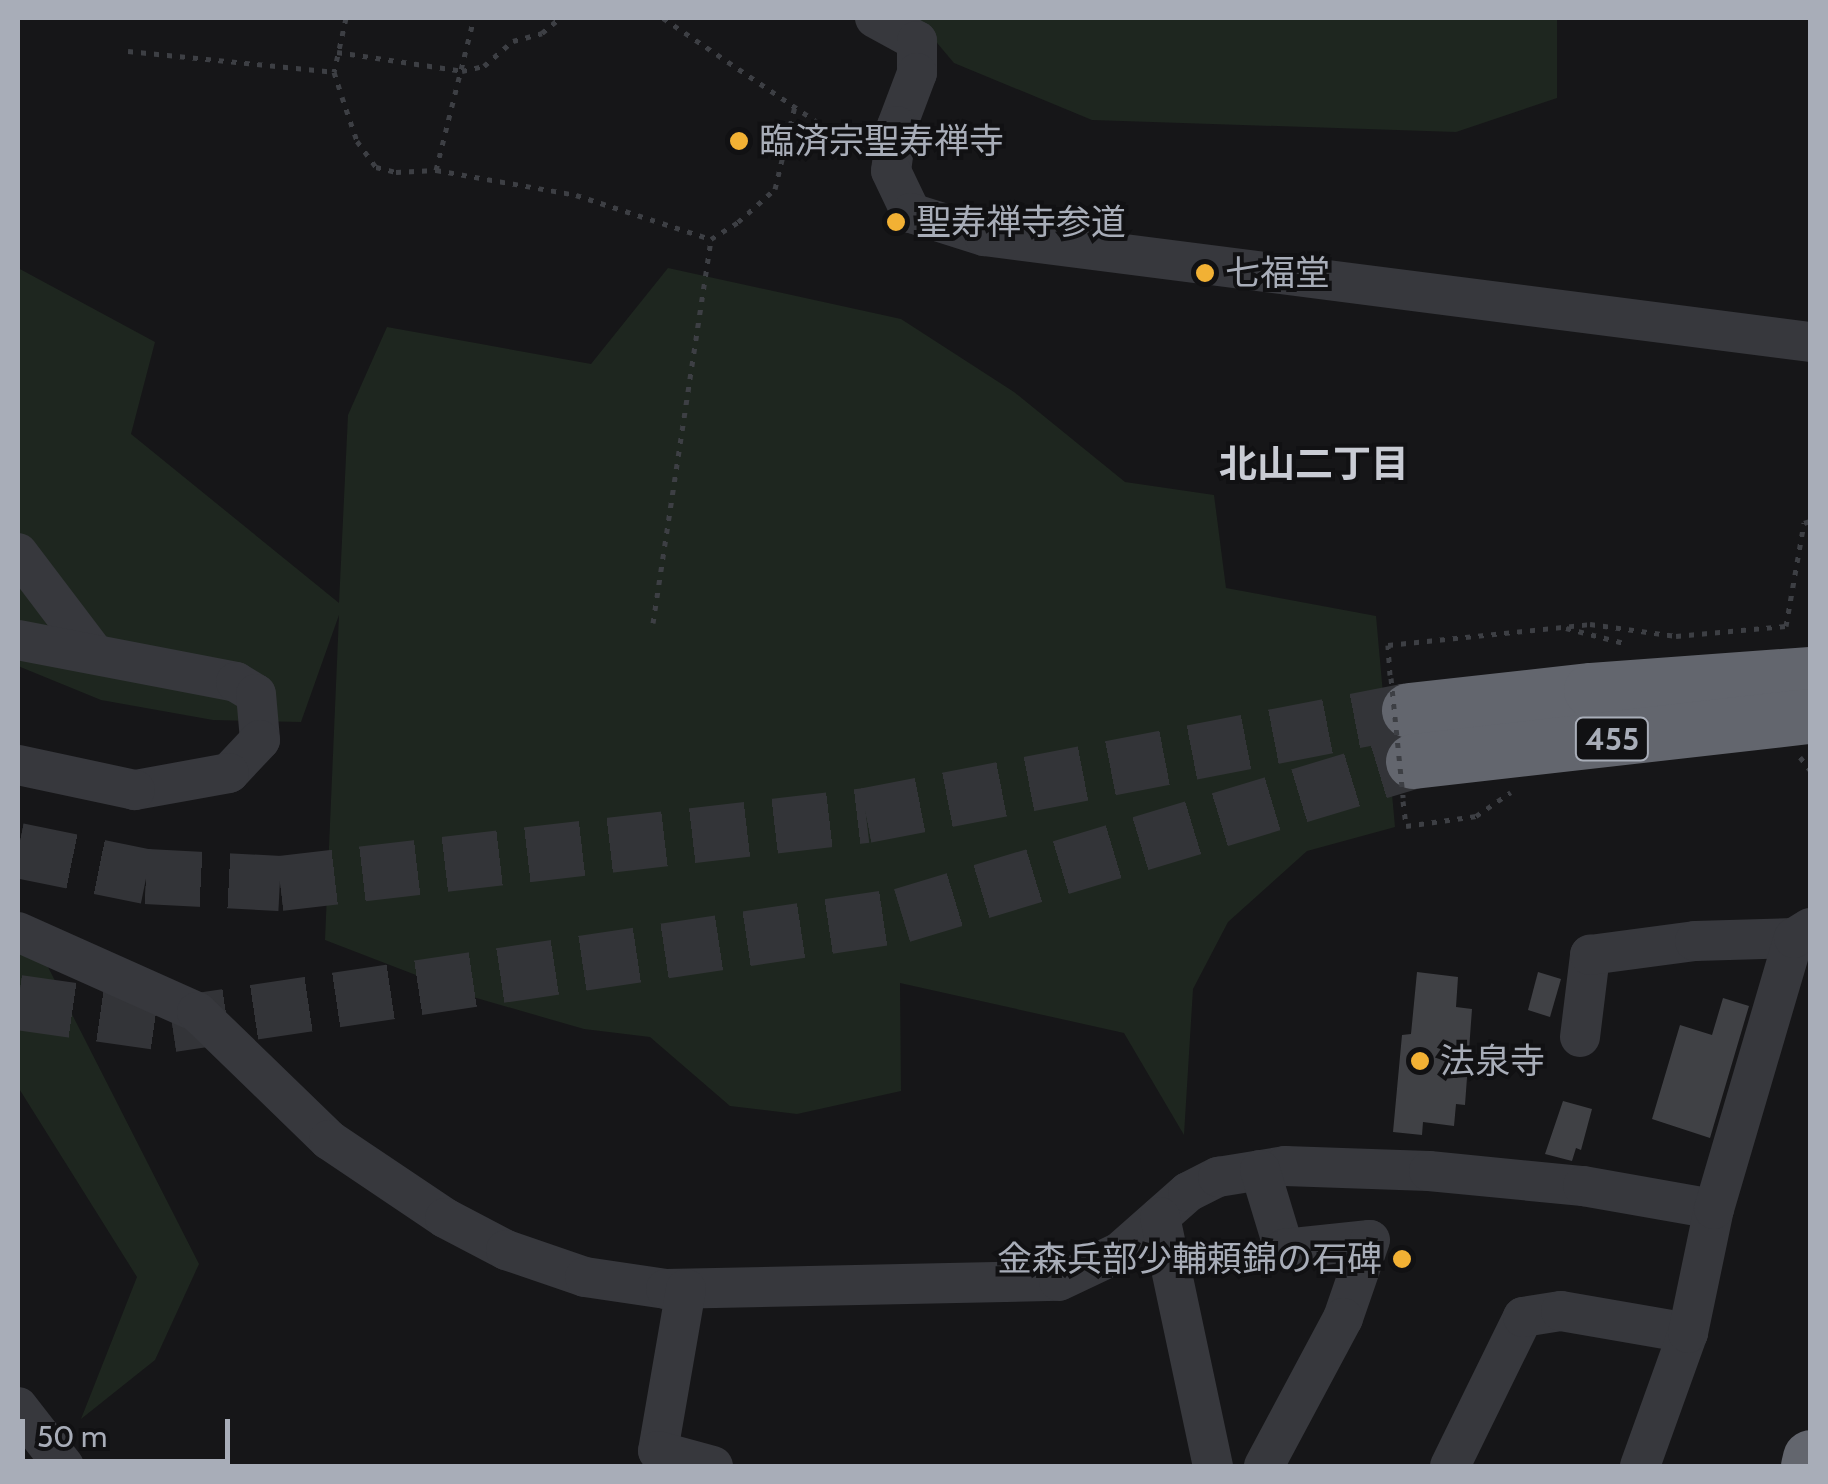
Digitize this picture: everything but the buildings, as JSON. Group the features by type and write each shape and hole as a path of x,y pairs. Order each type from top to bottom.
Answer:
{"highway":[{"name":"455","path":"1404,737 1591,690 1810,674"},
{"name":"455","path":"1404,737 1810,716"},
{"path":"1808,1466 1810,1457"}],"street":[{"path":"875,18 917,41 916,73 897,126 890,171 911,213 984,236 1810,342"},
{"path":"18,553 94,652"},
{"path":"18,640 236,682 256,694 260,740 228,773 135,790 18,765"},
{"path":"18,931 197,1012 330,1140 491,1242 585,1277 686,1289 1059,1281 1120,1252 1188,1192 1218,1178 1285,1166 1429,1170 1583,1186 1714,1209"},
{"path":"1580,1037 1590,954 1802,933 1714,1209 1688,1333 1640,1466"},
{"path":"1260,1170 1284,1249 1370,1240 1343,1318 1264,1466"},
{"path":"1160,1217 1213,1466"},
{"path":"686,1289 658,1452 713,1466"},
{"path":"1450,1466 1523,1317 1560,1311 1688,1333"},
{"path":"1195,1381 1196,1466"},
{"path":"18,1407 64,1466"}],"path":[{"path":"346,18 334,72 357,141 376,167 396,172 436,170 576,195 711,239"},
{"path":"436,170 474,18"},
{"path":"337,52 462,71 484,66 513,41 542,33 560,18"},
{"path":"662,18 890,171"},
{"path":"128,51 334,72"},
{"path":"654,623 711,239 775,190 794,106"},
{"path":"1406,826 1404,737 1388,645 1590,624 1676,636 1786,626 1804,523 1810,522"},
{"path":"1562,628 1637,646"}],"shaded area":[{"path":"916,18 1557,18 1557,98 1456,132 1092,120 954,63"},
{"path":"18,268 155,342 131,434 339,603 348,415 387,327 591,364 668,268 901,319 1014,392 1125,482 1214,495 1226,588 1376,616 1395,827 1307,851 1228,922 1193,989 1184,1135 1124,1033 900,983 901,1091 797,1114 730,1106 650,1037 584,1029 473,997 325,940 339,615 301,722 213,720 101,700 18,666"},
{"path":"18,908 199,1264 155,1360 81,1419 137,1277 18,1087"}],"tunnel":[{"path":"18,850 146,876 280,883 866,815 1409,710"},
{"path":"18,1002 172,1024 902,915 1413,761"}],"place":[{"name":"臨済宗聖寿禅寺","path":"739,141"},
{"name":"聖寿禅寺参道","path":"896,222"},
{"name":"七福堂","path":"1205,273"},
{"name":"法泉寺","path":"1420,1061"},
{"name":"金森兵部少輔頼錦の石碑","path":"1402,1259"}],"district":[{"name":"北山二丁目","path":"1314,464"}]}
